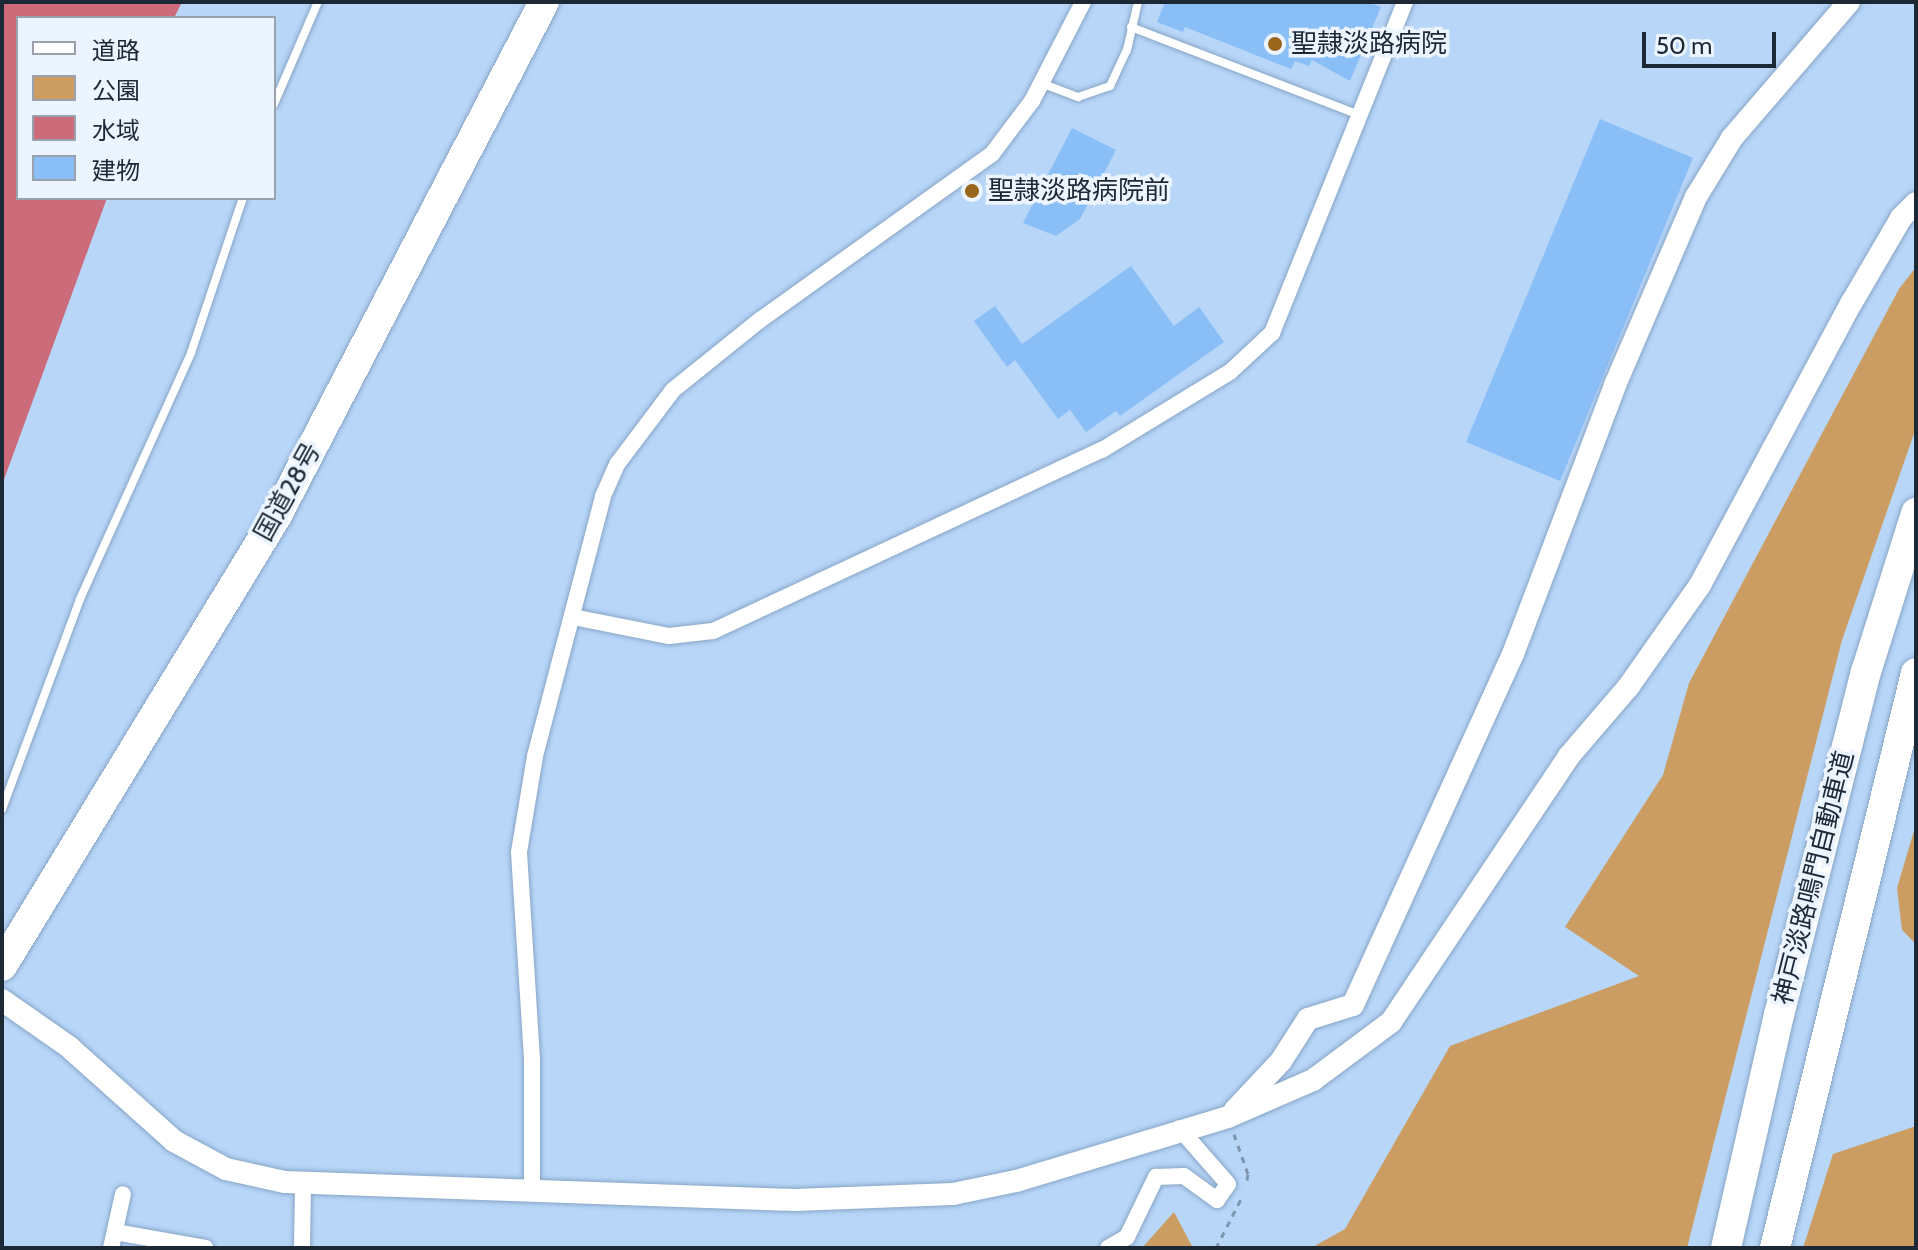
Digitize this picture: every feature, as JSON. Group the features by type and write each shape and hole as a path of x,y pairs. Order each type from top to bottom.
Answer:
{"highway":[{"name":"国道28号","path":"2,966 276,517 544,2"},
{"name":"神戸淡路鳴門自動車道","path":"1726,1248 1779,1015 1866,672 1916,513"},
{"name":"神戸淡路鳴門自動車道","path":"1775,1248 1916,673"}],"street":[{"path":"532,1193 532,1059 519,852 535,756 603,496 618,463 673,390 760,320 992,154 1041,83 1083,2"},
{"path":"573,617 669,636 713,631 1102,450 1230,372 1272,333 1405,2"},
{"path":"1228,1117 1281,1061 1308,1019 1353,1005 1513,654 1615,385 1696,197 1732,138 1849,2"},
{"path":"2,1000 69,1047 174,1141 226,1169 303,1183 795,1200 953,1194 1016,1181 1179,1128 1228,1117 1313,1080 1391,1022 1569,756 1629,686 1700,585 1852,302 1901,218 1916,203"},
{"path":"1108,1248 1127,1237 1156,1177 1184,1176 1217,1200 1228,1184 1179,1128"},
{"path":"302,1248 303,1183"},
{"path":"123,1194 113,1240 206,1248"}],"lane":[{"path":"276,99 318,2"},
{"path":"1041,83 1078,97 1101,93 1110,86 1127,50 1138,2"},
{"path":"1131,27 1360,116"},
{"path":"2,809 80,599 191,353 242,200"}],"green space":[{"path":"1916,267 1916,428 1842,640 1687,1248 1311,1248 1345,1229 1450,1046 1639,976 1565,927 1663,775 1689,683 1899,289"},
{"path":"1916,824 1916,944 1902,930 1897,888"},
{"path":"1916,1126 1916,1248 1803,1248 1833,1154"},
{"path":"1174,1212 1193,1248 1142,1248"}],"water":[{"path":"2,2 182,2 175,16 16,16 16,200 106,200 2,485"}],"building":[{"name":"聖隷淡路病院","path":"1165,2 1368,2 1381,7 1350,81 1312,60 1309,66 1295,61 1291,69 1185,27 1183,32 1157,22"},
{"path":"1600,119 1693,158 1560,481 1466,442"},
{"path":"1072,128 1116,150 1080,219 1056,236 1023,223"},
{"path":"1131,266 1174,326 1199,307 1224,342 1120,416 1116,411 1086,432 1070,410 1058,419 1015,360 1007,367 974,321 995,306 1022,344"}],"place":[{"name":"聖隷淡路病院","path":"1275,44"},
{"name":"聖隷淡路病院前","path":"972,191"}]}
